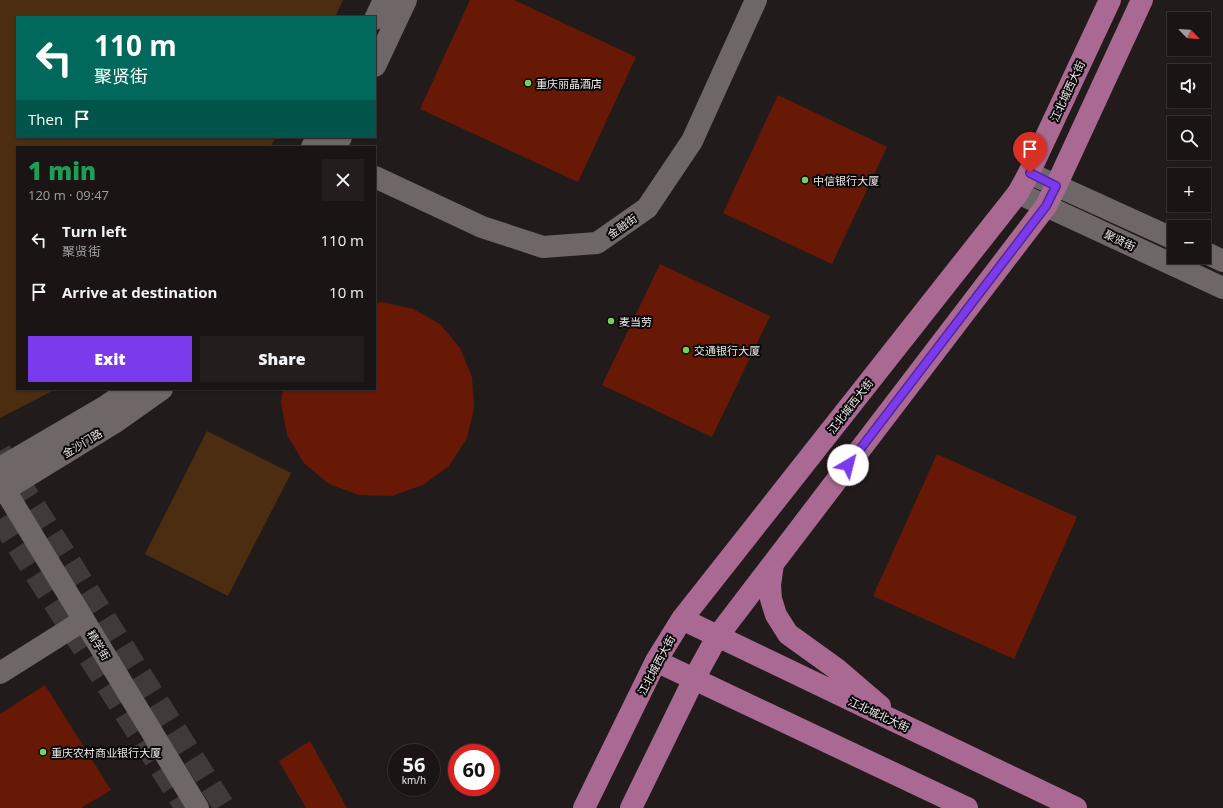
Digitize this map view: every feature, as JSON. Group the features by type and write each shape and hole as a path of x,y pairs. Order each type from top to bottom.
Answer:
{"main road":[{"name":"江北城西大街","path":"584,808 656,661 682,619 1018,193 1030,173 1110,0"},
{"path":"631,808 694,679 717,637 1046,206 1142,0"},
{"path":"773,564 770,584 771,599 776,615 788,634 838,670 904,726"},
{"name":"江北城北大街","path":"682,619 1076,808"},
{"path":"656,661 967,808"}],"street":[{"path":"376,17 384,0"},
{"path":"376,64 406,0"},
{"name":"金融街","path":"376,177 482,228 543,248 597,242 647,208 692,141 756,0"},
{"path":"1030,173 1167,236"},
{"name":"聚贤街","path":"1018,193 1223,288"},
{"path":"1211,255 1223,261"},
{"name":"金沙门路","path":"0,468 106,406 129,390"},
{"name":"金沙门路","path":"2,488 114,423 161,390"},
{"name":"精学街","path":"2,488 84,620 191,806"},
{"path":"0,673 84,620"}],"shaded area":[{"path":"0,0 343,0 335,16 16,16 16,138 275,138 271,146 16,146 16,390 54,390 0,418"},
{"path":"207,431 291,473 228,596 145,554"}],"building":[{"name":"重庆丽晶酒店","path":"470,0 514,0 636,57 578,182 420,109"},
{"name":"中信银行大厦","path":"778,95 887,147 832,264 723,213"},
{"name":"交通银行大厦","path":"660,264 770,316 712,437 602,385"},
{"path":"383,302 413,309 440,324 460,348 472,377 474,408 467,438 449,466 423,485 392,496 359,495 329,484 304,463 287,435 281,403 283,390 376,390 376,303"},
{"path":"937,454 1077,517 1014,659 873,596"},
{"name":"重庆农村商业银行大厦","path":"45,685 111,790 81,808 0,808 0,714"},
{"path":"310,741 347,808 306,808 279,761"}],"tunnel":[{"path":"0,451 225,808"},
{"path":"0,519 186,808"}],"place":[{"name":"重庆丽晶酒店","path":"528,83"},
{"name":"中信银行大厦","path":"805,180"},
{"name":"麦当劳","path":"611,321"},
{"name":"交通银行大厦","path":"686,350"},
{"name":"重庆农村商业银行大厦","path":"43,752"}],"route":[{"path":"848,465 1046,206 1056,186 1030,173"}]}
